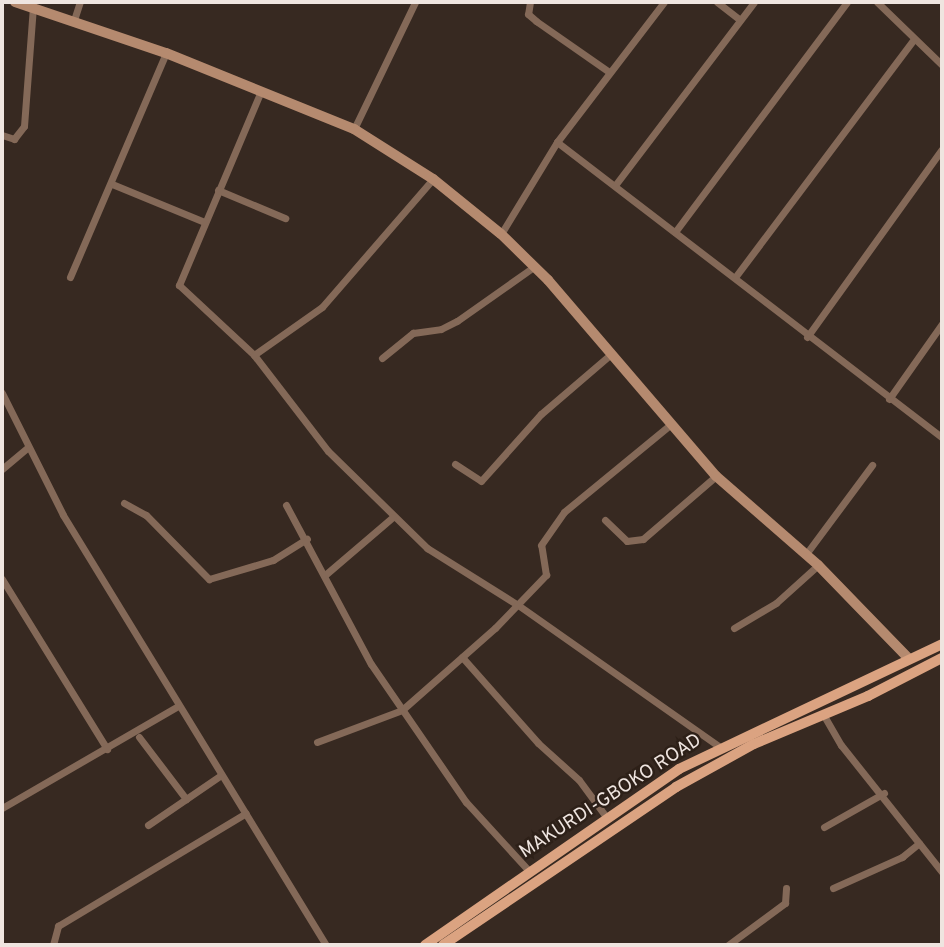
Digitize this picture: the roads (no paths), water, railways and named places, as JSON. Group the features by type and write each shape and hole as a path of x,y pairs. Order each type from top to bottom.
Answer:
{"main road":[{"name":"MAKURDI-GBOKO ROAD","path":"425,945 528,870 720,747 942,644"},
{"path":"445,945 676,787 754,744 942,658"}],"street":[{"path":"15,2 166,53 354,129 433,179 501,234 535,267 716,476 818,565 909,659"},
{"path":"74,20 80,2"},
{"path":"354,129 415,2"},
{"path":"530,2 528,14 609,72"},
{"path":"501,234 557,142 664,2"},
{"path":"716,2 740,20"},
{"path":"616,184 754,2"},
{"path":"675,232 847,2"},
{"path":"877,2 942,65"},
{"path":"2,135 14,139 24,126 33,7"},
{"path":"736,276 914,39"},
{"path":"70,277 166,53"},
{"path":"261,91 179,285 254,355 328,451 393,517 459,572 518,605 720,747"},
{"path":"557,142 736,276 807,337 942,437"},
{"path":"807,337 942,149"},
{"path":"254,355 322,307 433,179"},
{"path":"111,184 204,222"},
{"path":"218,190 285,218"},
{"path":"382,358 413,333 442,329 457,321 535,267"},
{"path":"889,399 942,324"},
{"path":"454,464 481,481 541,414 611,354"},
{"path":"2,393 63,515 326,945"},
{"path":"317,743 402,709 462,657 546,575 541,545 564,512 670,425"},
{"path":"2,468 28,447"},
{"path":"806,554 872,465"},
{"path":"605,520 627,541 643,539 716,476"},
{"path":"124,503 146,515 209,579 273,560 307,539"},
{"path":"286,505 307,539 371,664 466,802 528,870"},
{"path":"326,575 393,517"},
{"path":"734,628 776,603 818,565"},
{"path":"2,579 5,592 107,749"},
{"path":"462,657 538,743 579,780 607,818"},
{"path":"2,808 178,706"},
{"path":"823,714 841,745 884,793 919,843 942,870"},
{"path":"139,737 186,799"},
{"path":"148,825 221,775"},
{"path":"824,827 884,793"},
{"path":"53,945 58,926 246,813"},
{"path":"833,888 902,857 919,843"},
{"path":"728,945 785,904 786,888"}]}
